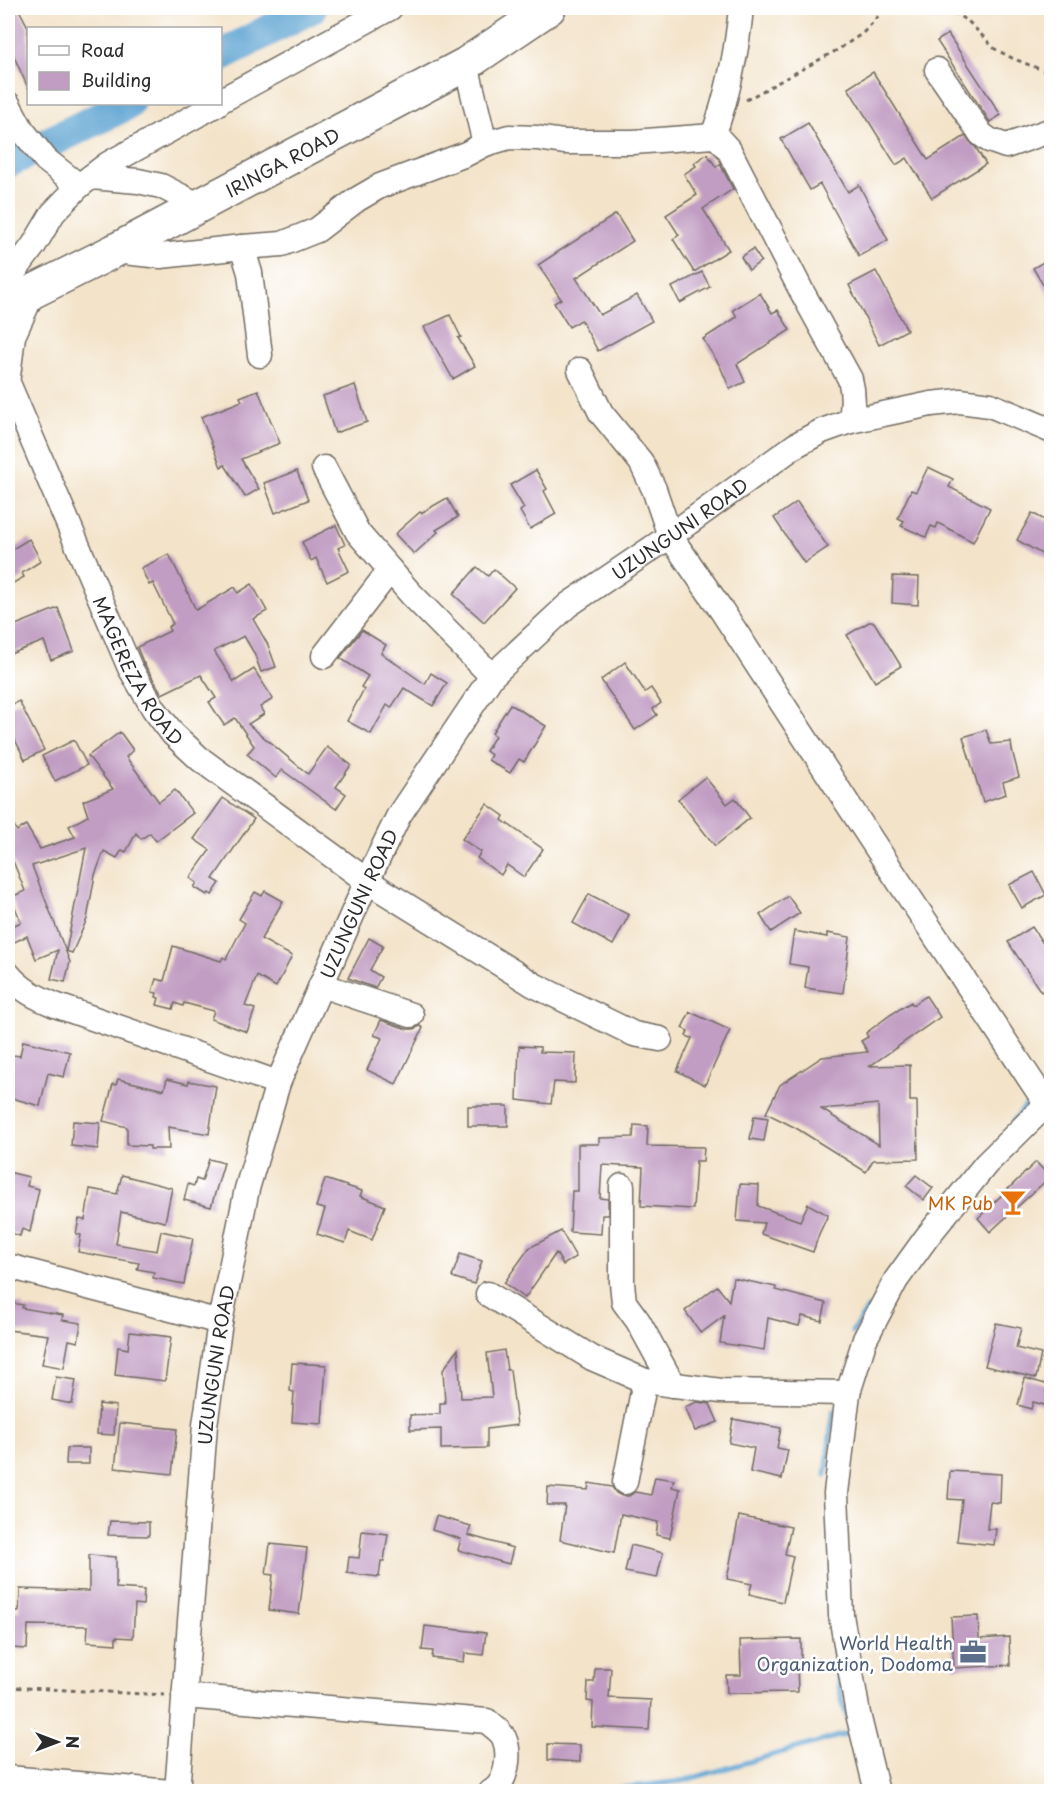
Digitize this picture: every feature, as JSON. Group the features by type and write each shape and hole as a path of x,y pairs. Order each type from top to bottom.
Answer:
{"highway":[{"name":"IRINGA ROAD","path":"16,292 114,251 200,206 466,64 549,8"}],"street":[{"path":"222,101 390,8"},
{"path":"741,8 739,32 717,125 719,139 729,150 801,290 847,373 853,390 854,404 850,421"},
{"path":"466,64 485,144"},
{"path":"937,69 981,134 989,140 1006,146 1052,130"},
{"path":"8,104 22,130 46,160 85,181 138,181 161,186 200,206"},
{"path":"8,376 16,292 34,245 53,213 85,181 108,164 215,105"},
{"path":"114,251 161,256 282,244 317,230 356,200 380,186 466,154 485,144 509,137 564,142 633,142 717,125"},
{"path":"242,247 250,273 260,355"},
{"path":"580,370 601,413 641,462 654,489 670,536 722,611 872,841 1049,1101 986,1164 927,1237 896,1280 865,1339 848,1393 836,1493 841,1615 858,1714 877,1791"},
{"name":"MAGEREZA ROAD","path":"8,383 130,668 154,709 173,734 200,759 367,881 534,985 634,1034 660,1039"},
{"name":"UZUNGUNI ROAD","path":"177,1791 205,1425 220,1322 247,1189 278,1083 367,881 399,815 492,676 568,605 670,536 796,445 822,430 850,421 931,404 960,401 990,405 1052,431"},
{"path":"324,468 358,533 411,594 492,676"},
{"path":"324,656 390,570"},
{"path":"8,974 15,984 33,996 55,1005 278,1083"},
{"path":"321,985 411,1015"},
{"path":"622,1186 624,1302 638,1321 673,1384"},
{"path":"8,1266 220,1322"},
{"path":"488,1294 592,1358 645,1381 721,1391 848,1393"},
{"path":"626,1482 645,1381"},
{"path":"184,1696 487,1721 504,1738 507,1755 501,1783 491,1791"},
{"path":"8,1778 171,1791"}],"path":[{"path":"717,125 863,33 882,12 893,8"},
{"path":"945,8 968,21 995,49 1052,74"},
{"path":"8,1687 184,1696"}],"building":[{"path":"8,8 18,8 28,27 27,86 12,52 8,54"},
{"path":"948,34 1001,115 990,122 937,41"},
{"path":"873,72 928,160 965,136 986,164 932,198 907,158 896,165 848,88"},
{"path":"808,123 848,192 859,185 888,240 859,256 820,184 810,190 781,139"},
{"path":"707,154 716,167 720,164 733,189 703,209 729,250 694,272 673,239 679,235 666,215 697,195 684,174 696,166 694,163"},
{"path":"616,214 633,241 576,278 600,315 637,295 652,321 598,351 581,320 569,327 554,303 561,299 538,265"},
{"path":"753,249 761,261 749,270 741,257"},
{"path":"1052,257 1052,300 1033,268"},
{"path":"876,271 907,330 879,345 849,285"},
{"path":"702,272 710,287 680,303 672,287"},
{"path":"760,293 772,313 778,310 790,330 737,364 745,382 730,389 720,366 703,339 737,317 733,310"},
{"path":"450,315 461,337 458,338 475,366 453,379 424,327"},
{"path":"355,385 367,422 335,433 323,396"},
{"path":"258,390 280,443 241,459 259,489 245,497 225,465 221,467 201,417 242,401 240,397"},
{"path":"928,467 953,479 949,487 990,508 973,542 938,523 936,528 931,526 926,537 901,526 904,521 898,518 911,490 916,492"},
{"path":"536,470 547,489 544,491 556,514 530,529 520,511 524,508 510,485"},
{"path":"297,471 308,500 275,513 264,483"},
{"path":"447,498 458,517 436,530 438,532 414,554 395,534 420,512"},
{"path":"797,502 828,547 804,563 774,518"},
{"path":"1032,513 1052,524 1052,560 1017,540"},
{"path":"336,525 345,545 338,548 349,571 327,582 316,558 311,561 302,542"},
{"path":"29,539 41,561 22,573 24,577 8,586 8,543 11,550"},
{"path":"169,554 196,610 235,587 238,593 252,584 267,611 253,619 268,645 276,667 261,672 244,636 214,651 234,682 254,669 273,699 260,707 264,714 248,724 308,774 327,747 351,765 336,787 346,794 336,809 282,770 276,778 247,754 254,746 235,718 224,725 209,702 216,698 201,675 162,694 137,647 170,631 168,627 173,624 153,583 149,585 141,568"},
{"path":"477,567 488,576 494,569 515,588 484,622 453,594"},
{"path":"893,576 919,577 918,605 892,603"},
{"path":"58,608 74,651 51,660 44,641 8,655 8,628"},
{"path":"869,622 874,622 901,666 875,682 847,635"},
{"path":"362,630 386,645 381,653 425,684 431,673 447,683 433,706 404,688 391,708 387,705 371,734 347,721 364,689 361,687 368,676 340,658"},
{"path":"625,662 645,692 651,688 661,703 653,709 657,715 635,730 601,680"},
{"path":"19,701 44,750 25,760 8,725 8,707"},
{"path":"510,704 546,726 524,762 519,759 510,773 488,760 491,755 486,751 495,736 492,733"},
{"path":"986,730 991,744 1011,742 1019,777 1003,782 1006,794 983,802 963,737"},
{"path":"120,732 133,750 126,757 159,802 175,790 193,813 156,841 150,833 141,839 136,833 126,852 122,850 117,858 104,851 95,875 87,919 72,953 66,951 86,848 32,866 70,962 65,982 51,979 58,950 36,959 27,936 8,945 8,928 21,922 11,897 25,891 11,856 8,858 8,815 17,831 26,825 40,849 75,837 69,826 88,816 83,801 113,789 88,756"},
{"path":"74,740 87,765 55,781 42,756"},
{"path":"705,777 727,804 735,798 750,818 715,846 678,799"},
{"path":"223,798 254,819 213,879 220,883 212,895 209,893 207,895 194,887 197,883 190,878 210,850 194,839"},
{"path":"487,804 504,816 502,820 543,849 524,877 507,865 501,875 477,858 481,852 462,839"},
{"path":"1034,872 1046,895 1022,908 1009,885"},
{"path":"265,891 283,901 261,939 292,956 276,987 257,976 245,1006 255,1009 247,1032 211,1019 214,1011 184,1003 183,1006 175,1003 173,1009 157,1005 159,998 156,997 157,993 152,992 156,979 164,981 173,946 221,961 223,957 226,959 245,923 239,919 255,892 262,896"},
{"path":"589,894 629,915 613,945 573,923"},
{"path":"788,896 800,913 771,932 760,915"},
{"path":"1032,927 1052,957 1052,984 1041,992 1008,942"},
{"path":"794,931 827,937 827,933 850,937 843,993 805,988 808,967 789,964"},
{"path":"369,938 383,946 370,970 381,977 375,988 348,978"},
{"path":"926,996 940,1017 870,1066 910,1065 910,1101 917,1101 918,1159 873,1160 866,1172 796,1128 766,1113 780,1085 822,1057 868,1052 861,1041 868,1037 866,1033 911,1002 913,1005","holes":["878,1104 879,1145 821,1109"]},
{"path":"690,1012 730,1030 705,1085 677,1071 692,1038 686,1036 688,1031 682,1028"},
{"path":"381,1020 407,1029 420,1026 423,1028 396,1084 367,1070 382,1038 374,1035"},
{"path":"23,1041 70,1052 64,1077 48,1073 40,1106 8,1097 10,1089 8,1088 8,1064 10,1065 13,1055 20,1056"},
{"path":"519,1046 540,1047 540,1052 576,1053 575,1083 554,1082 551,1104 517,1100"},
{"path":"118,1079 164,1090 167,1079 188,1084 189,1081 216,1086 209,1134 168,1127 169,1149 150,1149 150,1146 127,1145 127,1127 103,1121 113,1084 116,1085"},
{"path":"468,1106 508,1106 508,1126 468,1126"},
{"path":"754,1116 768,1118 764,1141 750,1139"},
{"path":"73,1121 100,1123 98,1149 71,1146"},
{"path":"634,1125 648,1126 647,1146 704,1147 703,1161 696,1161 693,1209 641,1206 643,1167 602,1165 600,1198 608,1199 608,1215 602,1215 601,1234 570,1232 572,1191 578,1191 578,1144 599,1144 599,1138 633,1137"},
{"path":"209,1159 224,1163 211,1207 184,1200 188,1184 194,1186 196,1179 202,1181"},
{"path":"1036,1162 1050,1177 990,1232 978,1218"},
{"path":"8,1172 29,1177 27,1186 39,1189 30,1232 22,1229 20,1236 8,1232"},
{"path":"122,1175 172,1188 165,1222 121,1212 116,1244 157,1251 161,1231 193,1238 184,1284 153,1278 154,1272 137,1269 139,1263 78,1252 81,1235 76,1234 79,1219 85,1220 90,1189 117,1194"},
{"path":"916,1175 933,1188 924,1200 906,1186"},
{"path":"325,1179 362,1191 360,1196 385,1206 372,1240 349,1231 345,1243 317,1234 325,1209 316,1207"},
{"path":"740,1184 759,1185 758,1206 800,1221 808,1204 828,1215 813,1252 761,1234 764,1223 737,1221"},
{"path":"561,1231 576,1257 563,1265 556,1253 525,1298 504,1283 529,1248"},
{"path":"460,1254 482,1261 474,1284 452,1277"},
{"path":"733,1278 776,1287 776,1290 826,1303 822,1321 802,1316 799,1326 768,1318 764,1350 720,1343 724,1316 701,1333 685,1311 717,1286 729,1301"},
{"path":"8,1302 23,1305 22,1308 63,1315 62,1320 81,1323 78,1342 69,1340 64,1368 42,1364 48,1335 8,1330"},
{"path":"996,1323 1021,1328 1016,1348 1041,1354 1036,1378 985,1366"},
{"path":"130,1332 171,1337 165,1381 115,1375 118,1347 128,1349"},
{"path":"458,1349 461,1398 492,1397 487,1353 504,1350 507,1370 510,1370 517,1425 487,1429 487,1448 441,1449 441,1429 410,1430 410,1415 440,1414 440,1403 445,1403 443,1370"},
{"path":"292,1363 326,1365 322,1424 292,1422 294,1392 290,1391"},
{"path":"56,1377 76,1380 72,1404 52,1400"},
{"path":"1025,1378 1052,1386 1052,1407 1033,1402 1031,1409 1018,1405"},
{"path":"697,1402 710,1404 718,1422 695,1431 685,1407"},
{"path":"99,1404 116,1406 114,1435 97,1434"},
{"path":"733,1419 781,1428 777,1448 788,1450 782,1479 750,1472 754,1448 729,1443"},
{"path":"120,1423 177,1429 172,1474 115,1468"},
{"path":"67,1448 89,1448 89,1464 66,1464"},
{"path":"950,1471 1001,1474 1000,1503 990,1502 987,1529 996,1529 994,1545 957,1541 962,1500 948,1499"},
{"path":"655,1477 674,1480 672,1487 680,1489 670,1538 656,1535 658,1522 621,1514 614,1553 560,1540 565,1505 547,1505 548,1487 588,1490 589,1483 612,1487 622,1496 629,1496 635,1492 651,1495"},
{"path":"436,1516 471,1526 468,1535 513,1548 509,1564 458,1550 461,1539 432,1530"},
{"path":"739,1516 791,1527 785,1554 793,1556 783,1602 749,1594 752,1584 727,1579"},
{"path":"110,1521 149,1522 149,1536 108,1535"},
{"path":"362,1531 388,1534 379,1577 347,1573 349,1557 359,1558"},
{"path":"270,1544 307,1548 299,1614 269,1610 273,1575 266,1574"},
{"path":"631,1545 663,1553 657,1578 625,1572"},
{"path":"89,1555 116,1557 116,1588 144,1590 143,1605 135,1604 133,1638 116,1637 116,1644 87,1642 88,1626 28,1625 27,1649 11,1648 11,1611 19,1611 20,1589 89,1591"},
{"path":"978,1616 979,1639 1009,1637 1010,1665 954,1668 951,1617"},
{"path":"425,1626 486,1633 483,1655 465,1653 464,1662 432,1658 433,1651 422,1650"},
{"path":"801,1639 801,1663 797,1663 798,1692 727,1693 726,1675 741,1675 740,1640"},
{"path":"595,1668 611,1668 609,1698 651,1700 649,1730 592,1727 593,1702 587,1701 588,1682 594,1682"},
{"path":"548,1744 580,1745 580,1762 548,1760"}],"waterway":[{"path":"222,55 311,8"},
{"path":"50,142 126,105"},
{"path":"8,162 25,154"},
{"path":"1013,1121 1030,1101"},
{"path":"852,1332 868,1309"},
{"path":"826,1475 833,1411"},
{"path":"833,1634 839,1688 848,1719"},
{"path":"587,1792 682,1781 853,1732 851,1728"}],"place":[{"name":"MK Pub","path":"1013,1202"},
{"name":"World Health Organization, Dodoma","path":"973,1652"}]}
